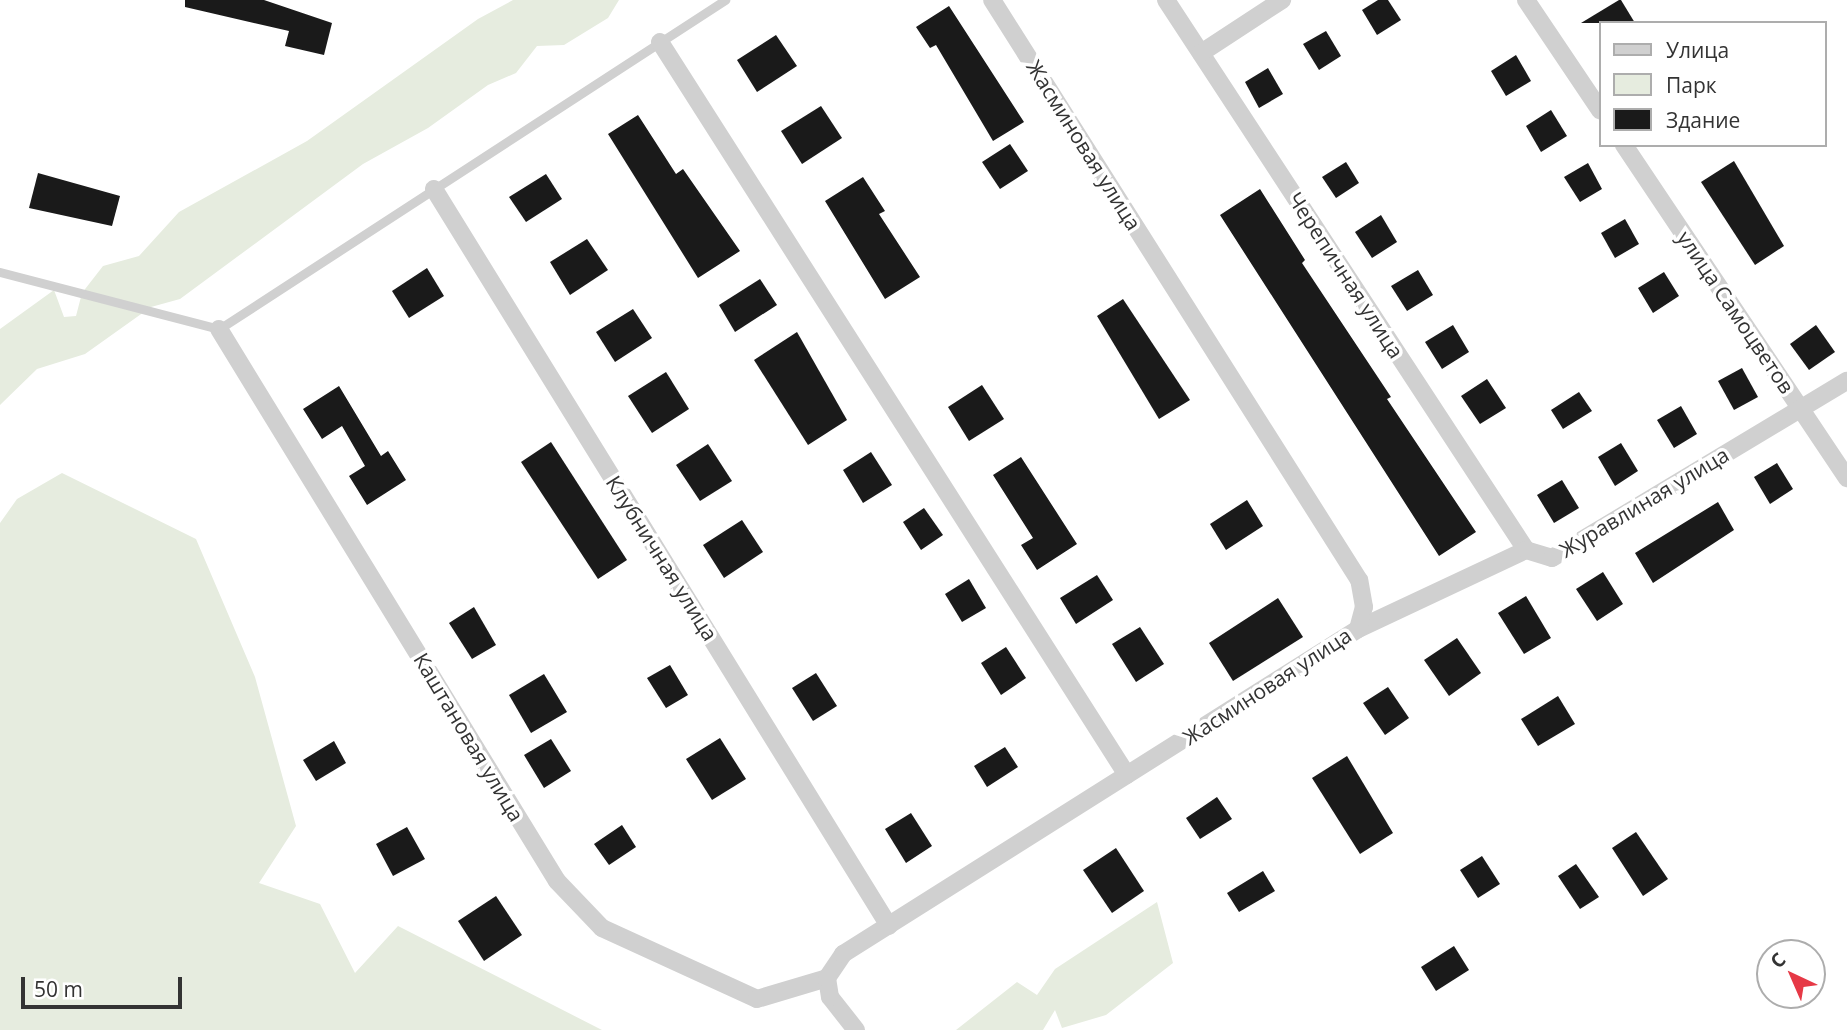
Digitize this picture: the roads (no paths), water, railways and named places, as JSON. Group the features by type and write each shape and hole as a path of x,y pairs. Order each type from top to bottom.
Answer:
{"street":[{"name":"Жасминовая улица","path":"827,978 843,954 1358,629 1364,607 1359,580 992,0"},
{"name":"Черепичная улица","path":"1166,0 1526,550"},
{"path":"1201,53 1282,0"},
{"path":"1526,0 1598,107"},
{"path":"660,42 1127,775"},
{"name":"улица Самоцветов","path":"1625,147 1847,478"},
{"name":"Клубничная улица","path":"434,189 889,926"},
{"name":"Каштановая улица","path":"219,329 557,881 602,928 757,999 827,978"},
{"name":"Журавлиная улица","path":"1358,629 1526,550 1552,558 1847,381"},
{"path":"827,978 830,997 856,1030"}],"lane":[{"path":"0,272 219,329 725,0"}]}
